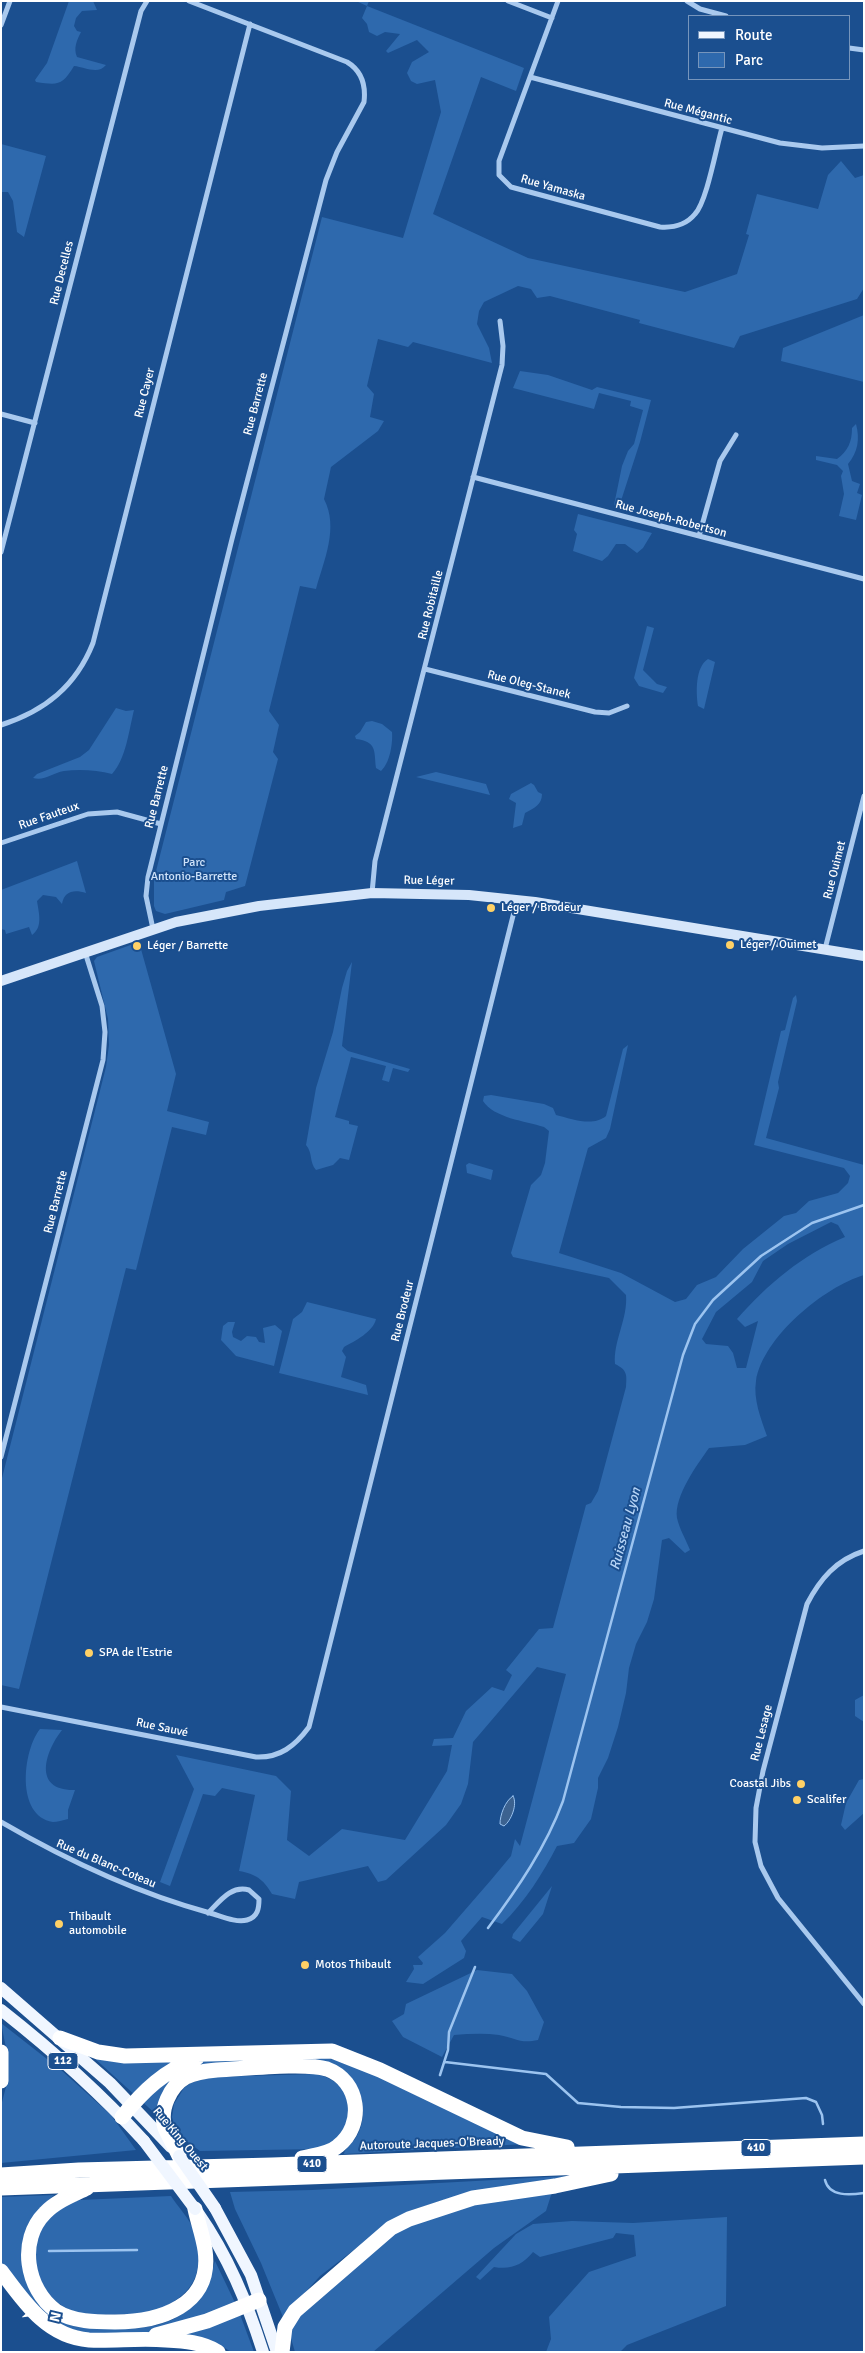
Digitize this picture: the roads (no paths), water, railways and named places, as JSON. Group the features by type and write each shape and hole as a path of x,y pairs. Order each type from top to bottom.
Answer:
{"highway":[{"path":"60,2038 98,2052 125,2056 332,2051 380,2070 530,2141 556,2146 623,2152"},
{"path":"1,2052 1,2082"},
{"path":"122,2117 145,2089 172,2069 213,2054"},
{"path":"180,2156 168,2140 164,2122 166,2104 179,2082 194,2074 217,2070 306,2066 328,2070 341,2077 351,2090 356,2104 354,2127 345,2141 329,2151 272,2165"},
{"name":"Autoroute Jacques-O'Bready","path":"1,2175 79,2170 864,2144"},
{"name":"410","path":"1,2188 864,2157"},
{"path":"282,2352 285,2327 295,2311 391,2228 430,2211 473,2198 555,2186 652,2166"},
{"path":"93,2185 56,2203 45,2212 36,2225 29,2246 29,2264 38,2290 56,2310 74,2318 102,2322 148,2321 167,2315 183,2306 193,2295 204,2270 205,2250 195,2209"},
{"path":"1,2271 35,2314 51,2327 64,2334 90,2340 148,2338 193,2342 218,2352"},
{"path":"148,2338 207,2321 252,2302"}],"main road":[{"name":"Rue King Ouest","path":"1,1988 60,2038 168,2140"},
{"name":"Rue King Ouest","path":"1,2010 61,2059 122,2117 144,2141 195,2209 218,2244 252,2302 277,2352"},
{"name":"Rue King Ouest","path":"180,2156 215,2208 250,2275 252,2302 263,2352"}],"street":[{"path":"1,25 10,1"},
{"name":"Rue Decelles","path":"1,552 128,59 141,11 147,1"},
{"name":"Rue Barrette","path":"153,929 147,907 146,889 232,539 330,167 364,102 362,78 354,66 340,58 189,1"},
{"path":"508,1 552,18"},
{"name":"Rue Yamaska","path":"558,1 499,161 499,175 512,187 546,198 670,228 680,225 696,213 700,206 722,128"},
{"path":"687,1 700,9 722,15"},
{"name":"Rue Cayer","path":"1,725 33,713 58,696 82,668 93,642 250,24"},
{"path":"850,48 864,50"},
{"name":"Rue Mégantic","path":"530,77 780,143 803,146 864,146"},
{"name":"Rue Robitaille","path":"372,893 375,861 502,365 503,346 500,321"},
{"path":"1,414 34,423"},
{"path":"699,536 720,461 736,436"},
{"name":"Rue Joseph-Robertson","path":"473,477 864,580"},
{"name":"Rue Oleg-Stanek","path":"425,669 595,712 609,713 627,706"},
{"name":"Rue Ouimet","path":"825,949 864,796"},
{"name":"Rue Fauteux","path":"1,843 88,814 117,812 161,824"},
{"name":"Rue Léger","path":"1,981 153,929 237,910 372,893 470,895 517,900 864,956"},
{"name":"Rue Brodeur","path":"309,1727 517,900"},
{"name":"Rue Barrette","path":"1,1457 102,1060 105,1032 102,1006 85,952"},
{"name":"Rue Lesage","path":"864,1551 842,1561 832,1569 815,1589 808,1604 763,1771 754,1827 757,1854 774,1891 864,2004"},
{"name":"Rue Sauvé","path":"1,1707 256,1757 282,1754 300,1739 309,1727"},
{"name":"Rue du Blanc-Coteau","path":"1,1822 92,1871 156,1896 208,1913 240,1920 250,1919 257,1912 259,1899 250,1890 237,1889 225,1896 208,1913"}],"waterway":[{"name":"Ruisseau Lyon","path":"488,1928 540,1851 563,1801 683,1355 695,1324 713,1300 761,1256 812,1223 864,1205"},
{"name":"Ruisseau Lyon","path":"440,2075 448,2050 449,2032 475,1967"},
{"path":"445,2062 546,2074 578,2103 621,2107 674,2108 806,2098 816,2102 822,2115 823,2124"},
{"path":"825,2180 827,2186 835,2192 841,2194 864,2193"},
{"name":"Ruisseau Lyon","path":"49,2251 137,2250"}],"place":[{"name":"Léger / Brodeur","path":"491,908"},
{"name":"Léger / Ouimet","path":"730,945"},
{"name":"Léger / Barrette","path":"137,946"},
{"name":"SPA de l'Estrie","path":"89,1653"},
{"name":"Coastal Jibs","path":"801,1784"},
{"name":"Scalifer","path":"797,1800"},
{"name":"Thibault automobile","path":"59,1924"},
{"name":"Motos Thibault","path":"305,1965"}],"park label":[{"name":"Parc Antonio-Barrette","path":"194,870"}]}
